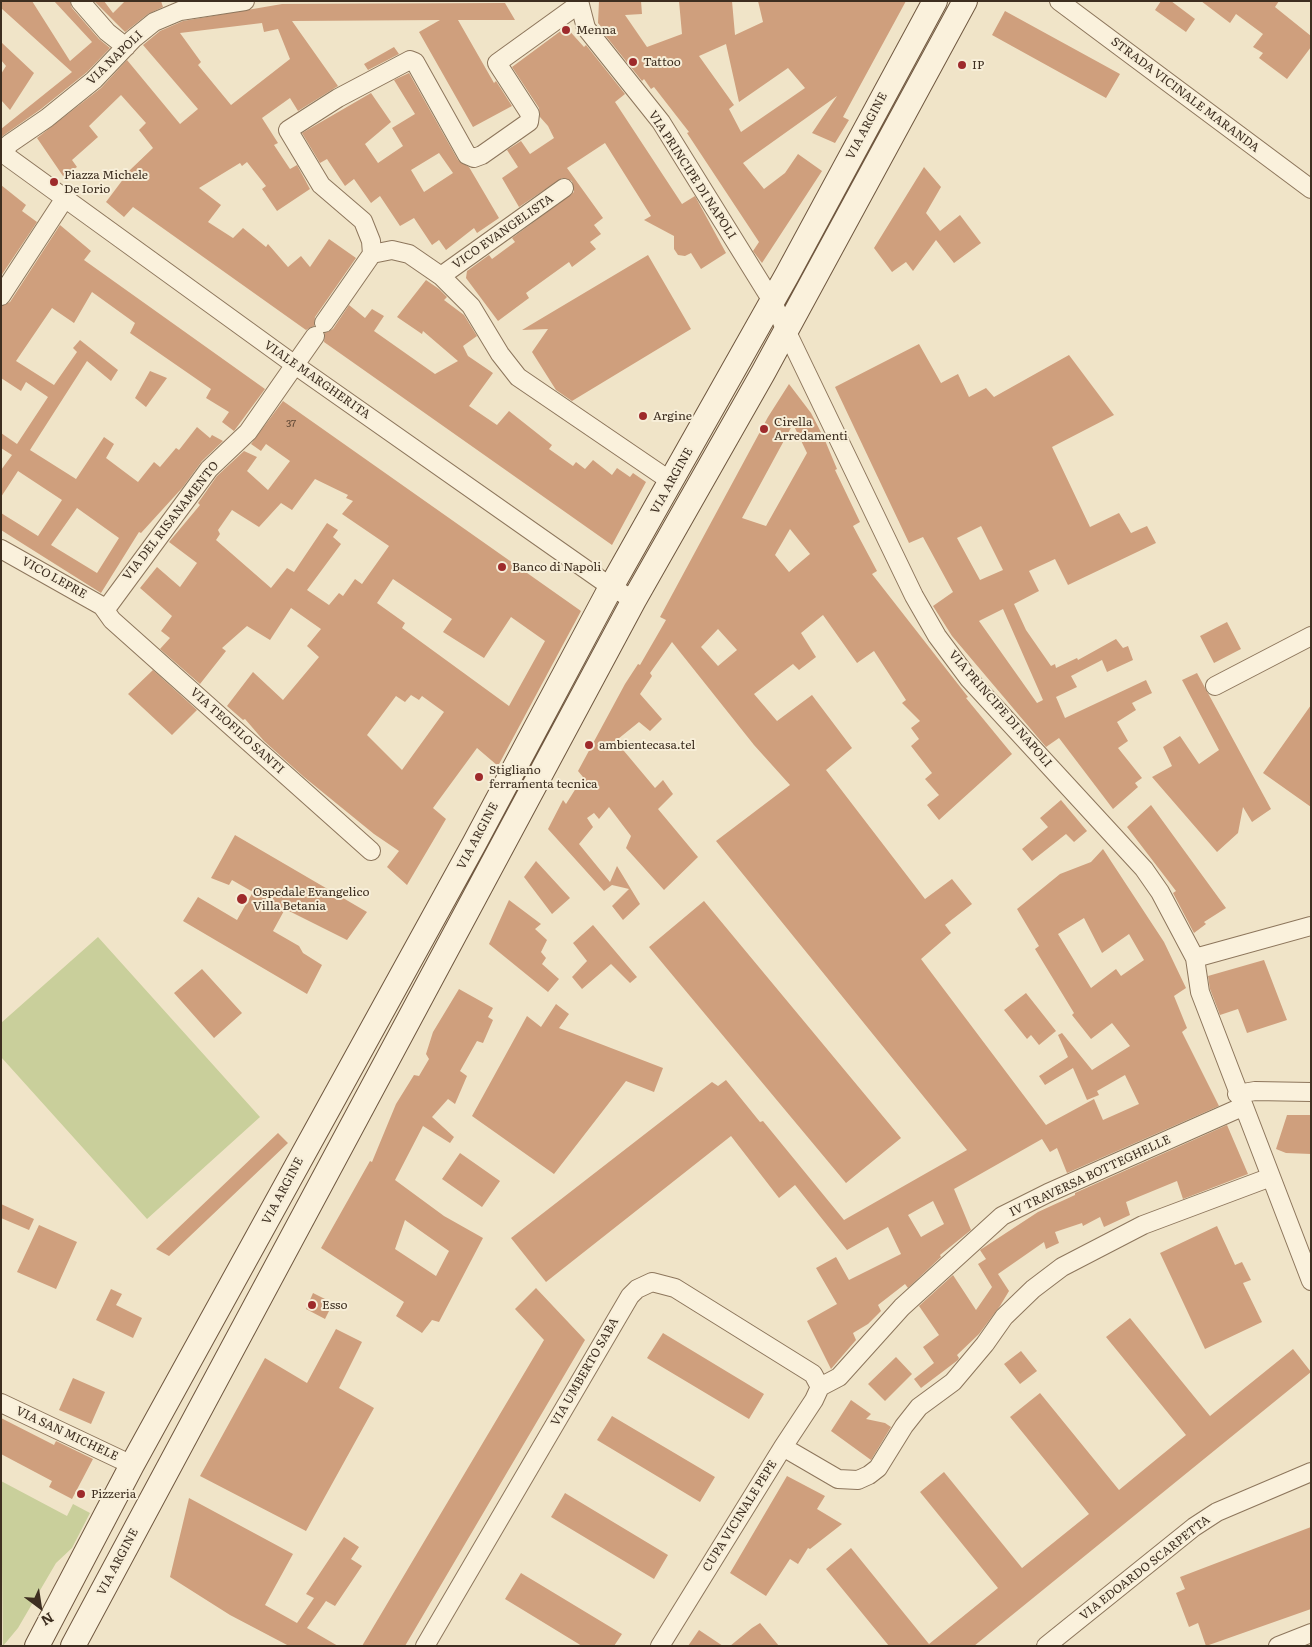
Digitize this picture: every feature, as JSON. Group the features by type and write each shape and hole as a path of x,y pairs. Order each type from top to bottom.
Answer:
{"street":[{"path":"80,1 107,32 126,47"},
{"name":"VIA NAPOLI","path":"3,153 9,144 47,118 94,80 145,28 180,12 245,1"},
{"name":"VIA ARGINE","path":"37,1646 132,1465 474,844 611,587 672,482 721,389 772,301 935,1"},
{"name":"VIA ARGINE","path":"73,1646 634,600 786,329 965,1"},
{"name":"STRADA VICINALE MARANDA","path":"1059,1 1311,189"},
{"path":"579,2 497,63 530,114 529,122 482,155 474,158 467,155 415,62 410,60 338,98 288,130 321,185 362,220 371,241 372,254 392,250 409,254 441,276 478,315 500,354 518,377 672,482"},
{"name":"VIA PRINCIPE DI NAPOLI","path":"579,2 586,28 661,122 772,301 914,596 937,636 969,679 1144,869 1160,892 1195,958 1200,992 1311,1281"},
{"name":"VIALE MARGHERITA","path":"3,153 295,365 611,587 634,600"},
{"name":"VICO EVANGELISTA","path":"441,276 564,188"},
{"path":"1,296 65,198"},
{"name":"VIA DEL RISANAMENTO","path":"106,609 209,470 248,432 372,254"},
{"name":"VICO LEPRE","path":"1,549 106,609"},
{"name":"VIA TEOFILO SANTI","path":"106,609 112,620 371,851"},
{"path":"1215,686 1311,636"},
{"path":"1195,958 1311,926"},
{"name":"IV TRAVERSA BOTTEGHELLE","path":"820,1387 839,1377 902,1307 1002,1216 1255,1091 1311,1092"},
{"path":"783,1447 838,1479 858,1480 869,1475 878,1468 904,1426 920,1407 953,1382 985,1344 1004,1317 1033,1289 1062,1267 1143,1225 1271,1177"},
{"name":"VIA UMBERTO SABA","path":"425,1646 630,1296 637,1289 652,1282 675,1288 813,1374 820,1387"},
{"name":"CUPA VICINALE PEPE","path":"660,1646 814,1400 820,1387"},
{"name":"VIA SAN MICHELE","path":"1,1403 132,1465"},
{"name":"VIA EDOARDO SCARPETTA","path":"1046,1646 1194,1528 1217,1512 1308,1470"},
{"path":"1278,1646 1311,1633"}],"green space":[{"path":"98,937 260,1117 147,1219 1,1057 1,1023"},
{"path":"1,1481 67,1516 73,1504 90,1513 72,1548 56,1563 18,1628 3,1646"}],"building":[{"path":"1,1 32,1 70,61 92,42 54,1 70,1 72,8 99,39 110,48 87,72 41,109 1,137 1,129 72,72 1,8"},
{"path":"94,1 104,1 113,13 125,1 161,1 163,7 148,14 125,32"},
{"path":"599,1 641,1 642,14 625,15 647,47 682,34 679,1 732,1 735,35 763,22 758,1 906,1 843,117 849,120 835,143 812,133 837,96 743,163 764,189 785,173 798,154 822,171 762,263 753,251 759,242 687,133 689,132 654,87 651,89 644,79 642,81 601,30 603,29 598,23","holes":["726,44 739,102 788,68 805,88 741,132 729,109 734,105 699,56"]},
{"path":"1161,1 1171,1 1195,19 1186,32 1155,10"},
{"path":"1201,1 1279,1 1275,7 1311,36 1311,47 1287,79 1259,58 1263,53 1253,47 1263,34 1236,14 1230,23"},
{"path":"505,3 515,20 458,20 494,83 496,81 512,106 473,127 419,32 440,20 292,21 338,86 298,111 290,98 262,118 278,143 274,145 290,169 297,165 310,189 277,211 262,189 266,186 247,162 242,166 240,163 199,188 221,205 208,222 233,238 243,228 266,247 268,244 288,267 301,256 310,267 329,239 356,258 315,317 314,326 306,330 133,207 124,217 106,202 130,170 153,148 139,130 146,123 121,95 89,126 98,137 72,160 77,167 63,176 37,138 101,88 127,60 180,124 198,109 143,45 160,31 183,21 282,4","holes":["262,23 264,32 278,29 290,59 231,105 198,65 201,62 180,33"]},
{"path":"1005,11 1120,74 1106,98 992,35"},
{"path":"566,27 584,47 586,45 625,94 615,102 682,204 695,196 726,253 701,269 691,253 685,256 678,255 674,249 674,236 644,220 651,216 605,143 567,168 603,218 594,225 601,234 590,242 596,249 572,267 569,262 526,293 529,298 498,321 466,278 467,271 489,255 492,259 515,242 512,238 574,192 572,181 562,178 519,207 502,178 518,167 507,150 521,141 530,154 554,138 548,126 540,117 539,108 512,67"},
{"path":"1,42 34,73 10,110 1,100 1,74 6,66 1,60"},
{"path":"394,47 399,54 368,70 364,64"},
{"path":"409,73 458,160 469,167 499,218 477,233 474,228 446,250 439,240 432,245 414,218 400,226 380,196 371,203 354,179 345,186 327,159 320,163 302,133 371,93 391,122 365,144 378,163 403,146 392,128 415,114 394,80","holes":["439,153 453,173 424,192 411,170"]},
{"path":"924,167 941,187 926,213 940,231 960,215 981,243 954,263 936,240 913,271 906,262 892,272 874,248"},
{"path":"1,185 26,205 22,211 37,222 1,276"},
{"path":"60,225 91,251 84,260 265,389 234,431 222,422 229,412 206,398 211,389 130,333 135,323 92,292 74,323 52,308 16,361 54,385 77,352 73,348 80,340 118,370 111,381 87,361 30,450 76,479 104,437 114,444 106,458 138,482 154,462 160,467 176,448 179,450 197,427 210,438 212,435 223,441 202,461 183,487 141,533 139,532 101,593 1,530 1,513 38,536 62,500 18,471 1,497 1,470 12,455 1,448 1,433 17,444 48,397 26,382 21,391 1,378 1,306 10,302","holes":["77,508 119,538 97,573 51,545"]},
{"path":"648,255 691,329 572,401 556,390 532,352 548,329 522,330"},
{"path":"426,280 447,297 444,300 464,315 477,336 463,346 468,356 493,373 469,406 497,425 509,411 552,445 549,449 573,466 576,462 585,469 593,460 612,475 617,468 630,477 633,473 646,482 612,545 324,342 325,333 333,329 349,305 365,318 372,309 384,316 374,331 435,374 458,361 423,331 422,334 397,317"},
{"path":"919,344 941,383 958,374 969,397 986,388 994,397 1069,355 1114,415 1052,447 1090,527 1119,513 1131,533 1147,526 1156,543 1068,585 1055,559 1029,571 1039,591 1014,604 1026,630 1051,666 1055,664 1056,668 1077,658 1078,660 1116,639 1123,648 1128,646 1133,660 1107,672 1102,660 1071,676 1077,687 1056,697 1065,718 1146,680 1152,693 1132,703 1136,710 1117,722 1128,741 1118,748 1142,778 1135,783 1138,787 1113,809 1059,738 1046,747 952,636 933,606 953,592 923,537 909,543 835,387","holes":["981,526 1003,570 980,580 957,538","1003,609 1043,700 1037,703 979,621"]},
{"path":"150,371 167,378 146,407 135,398"},
{"path":"789,384 811,413 824,438 837,469 835,470 860,522 853,526 877,571 872,574 968,697 966,698 1012,754 939,820 927,805 939,795 925,779 932,773 911,746 919,739 911,728 920,721 902,703 906,700 874,651 857,663 823,615 801,633 816,657 799,670 793,664 754,694 777,721 812,695 852,748 826,770 925,899 952,879 972,904 945,925 951,933 921,959 1046,1125 1094,1099 1103,1120 1139,1104 1125,1075 1097,1091 1099,1095 1087,1100 1073,1068 1045,1085 1039,1076 1068,1057 1058,1035 1062,1033 1092,1070 1130,1046 1112,1023 1091,1039 1072,1015 1074,1013 1035,949 1039,946 1017,909 1060,874 1091,862 1103,849 1164,942 1186,988 1174,996 1187,1028 1182,1032 1219,1106 1067,1173 1057,1148 1050,1152 1042,1139 954,1189 971,1230 940,1255 941,1257 908,1288 905,1284 878,1305 881,1311 868,1324 853,1333 856,1340 831,1369 807,1321 837,1304 816,1268 836,1257 849,1280 901,1254 888,1227 847,1250 795,1185 779,1198 731,1136 546,1282 511,1238 712,1082 718,1086 726,1080 760,1122 763,1121 844,1220 967,1150 716,841 790,785 754,745 672,642 650,673 652,676 640,694 662,719 650,731 639,722 618,739 626,748 624,751 655,788 663,780 673,794 658,809 698,857 664,890 626,848 631,836 609,807 599,819 594,813 587,818 593,827 579,844 610,882 617,866 640,904 623,920 612,906 629,889 612,885 604,891 548,829 563,800 566,804 583,777 578,771 625,684 638,664 640,665 666,620 660,617 768,417","holes":["793,424 807,453 766,526 742,518","790,529 810,554 789,572 775,555","718,629 737,650 718,666 701,647","1084,918 1102,953 1129,934 1144,960 1121,976 1116,969 1091,988 1058,934","933,1201 944,1224 921,1237 908,1215"]},
{"path":"283,401 581,611 498,766 477,748 433,808 446,819 407,885 387,867 399,851 374,834 304,777 264,741 245,719 243,720 227,706 253,672 283,700 319,657 307,646 321,629 291,608 270,640 247,626 222,648 226,651 200,684 160,649 170,638 161,631 172,616 140,588 157,567 180,587 197,563 169,542 200,505 198,503 217,476 244,451 257,457 247,471 268,490 290,461 266,444 261,451 251,444","holes":["315,479 348,495 346,498 353,501 342,514 389,546 362,584 355,579 343,596 339,593 329,605 307,590 341,544 333,537 338,530 327,523 294,572 287,568 271,588 216,540 220,534 218,530 232,510 259,527 281,503 292,510","393,579 452,619 443,632 484,658 511,617 545,641 509,706 402,628 405,623 377,603","411,695 419,700 422,696 444,712 402,770 367,735 396,696 405,702"]},
{"path":"1227,622 1241,649 1214,663 1200,636"},
{"path":"153,670 197,710 172,735 128,694"},
{"path":"1197,673 1271,809 1252,822 1243,807 1238,833 1217,852 1152,777 1172,766 1163,747 1180,736 1199,764 1219,750 1182,680"},
{"path":"1311,705 1311,807 1263,773"},
{"path":"1061,800 1087,831 1074,842 1066,834 1032,861 1022,849 1048,827 1040,818"},
{"path":"1151,805 1226,908 1204,922 1206,924 1194,933 1173,893 1176,891 1127,827"},
{"path":"235,835 367,912 347,940 285,909 273,931 299,946 303,953 322,965 307,994 183,921 198,897 237,920 253,892 232,880 229,885 211,878"},
{"path":"536,861 570,898 552,914 524,877"},
{"path":"509,900 541,924 535,929 547,940 541,952 546,958 542,964 559,979 548,992 489,944"},
{"path":"704,901 901,1138 846,1183 649,947"},
{"path":"593,925 637,977 630,983 611,964 582,989 572,977 587,961 573,943"},
{"path":"1264,960 1287,1020 1247,1033 1238,1009 1220,1015 1210,989 1208,976"},
{"path":"202,969 242,1013 214,1038 174,993"},
{"path":"459,989 493,1008 488,1017 493,1020 483,1043 477,1041 460,1071 467,1076 455,1104 448,1099 432,1117 454,1137 450,1143 423,1126 395,1180 444,1216 483,1238 439,1322 432,1320 422,1333 396,1316 404,1302 321,1248 370,1161 372,1162 396,1104 414,1075 419,1076 429,1059 426,1054 433,1032","holes":["405,1220 449,1251 436,1276 395,1249"]},
{"path":"1026,993 1056,1031 1039,1045 1031,1035 1027,1039 1004,1010"},
{"path":"556,1004 569,1014 559,1028 663,1068 654,1092 626,1081 554,1174 472,1116 527,1016 541,1027"},
{"path":"1287,1115 1311,1115 1311,1154 1286,1153 1276,1149"},
{"path":"1227,1125 1248,1174 1183,1199 1177,1181 1126,1202 1130,1215 1104,1227 1100,1217 1083,1226 1082,1223 1055,1232 1059,1243 1046,1249 1044,1242 998,1274 1009,1291 1000,1306 979,1334 957,1355 958,1360 921,1388 914,1379 934,1363 923,1347 939,1335 919,1306 953,1275 976,1310 992,1287 978,1264 986,1259 980,1250 1038,1212 1075,1195 1075,1193"},
{"path":"278,1133 288,1143 169,1256 156,1249"},
{"path":"460,1153 500,1181 482,1207 442,1179"},
{"path":"1,1204 34,1219 29,1230 1,1218"},
{"path":"39,1225 77,1242 56,1289 17,1272"},
{"path":"1217,1226 1235,1265 1242,1262 1251,1280 1243,1283 1262,1322 1205,1349 1160,1253"},
{"path":"536,1288 585,1340 405,1646 362,1646 544,1340 515,1309"},
{"path":"111,1289 122,1294 116,1305 142,1318 133,1338 96,1320"},
{"path":"313,1293 333,1303 325,1319 306,1309"},
{"path":"1130,1318 1210,1416 1293,1349 1311,1372 974,1646 889,1646 826,1569 851,1548 929,1644 998,1588 920,1492 944,1472 1022,1568 1089,1514 1010,1417 1040,1393 1119,1490 1186,1435 1106,1337"},
{"path":"336,1329 362,1342 339,1388 374,1408 306,1531 200,1476 265,1358 307,1383"},
{"path":"663,1333 764,1394 749,1419 647,1358"},
{"path":"1021,1351 1037,1371 1020,1384 1004,1364"},
{"path":"896,1357 912,1374 885,1401 868,1384"},
{"path":"73,1378 105,1392 91,1424 59,1410"},
{"path":"851,1400 871,1414 866,1419 885,1423 891,1427 871,1460 831,1431"},
{"path":"612,1416 715,1477 700,1502 597,1440"},
{"path":"1,1418 54,1445 56,1441 93,1459 72,1499 49,1487 52,1481 1,1454"},
{"path":"787,1476 825,1496 817,1509 842,1524 810,1549 808,1548 798,1564 790,1559 766,1596 730,1573"},
{"path":"565,1493 668,1555 654,1579 551,1517"},
{"path":"189,1498 293,1554 265,1605 297,1623 314,1598 306,1594 344,1537 359,1547 351,1559 362,1566 335,1606 326,1601 307,1628 338,1646 289,1646 230,1615 170,1577"},
{"path":"1311,1527 1311,1609 1206,1646 1198,1623 1189,1627 1176,1593 1185,1589 1180,1577"},
{"path":"521,1573 622,1634 614,1646 582,1646 505,1599"},
{"path":"760,1623 779,1646 730,1646 752,1628"},
{"path":"699,1630 723,1646 688,1646"}],"place":[{"name":"Menna","path":"566,30"},
{"name":"Tattoo","path":"633,62"},
{"name":"IP","path":"962,65"},
{"name":"Piazza Michele De Iorio","path":"54,182"},
{"name":"Argine","path":"643,416"},
{"name":"Cirella Arredamenti","path":"764,429"},
{"name":"Banco di Napoli","path":"502,567"},
{"name":"ambientecasa.tel","path":"589,745"},
{"name":"Stigliano ferramenta tecnica","path":"479,777"},
{"name":"Ospedale Evangelico Villa Betania","path":"242,899"},
{"name":"Esso","path":"312,1305"},
{"name":"Pizzeria","path":"81,1494"}]}
